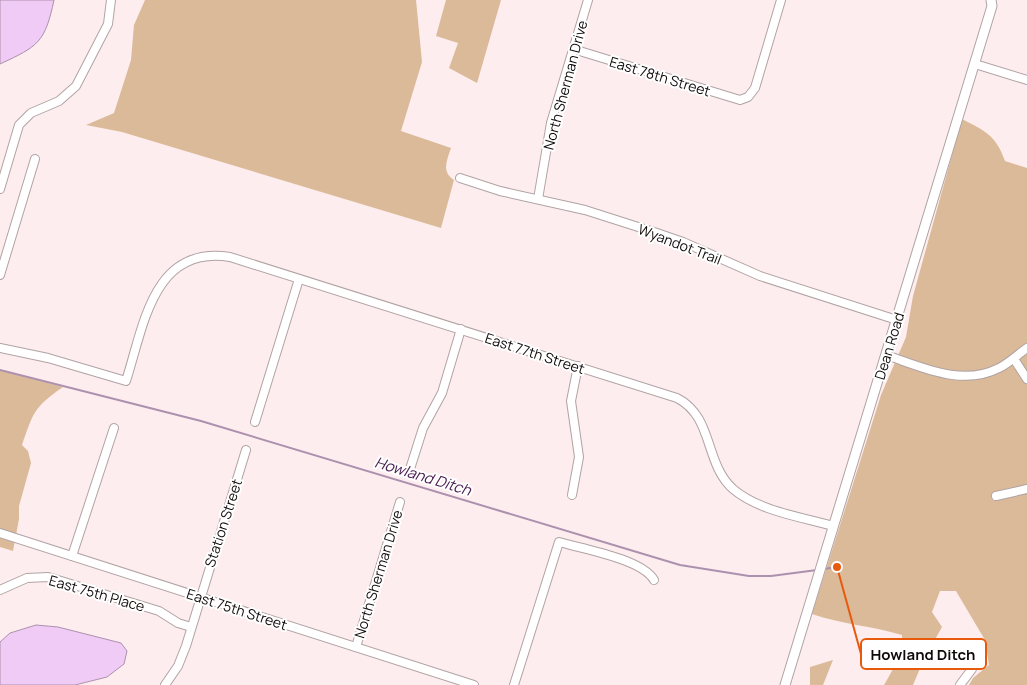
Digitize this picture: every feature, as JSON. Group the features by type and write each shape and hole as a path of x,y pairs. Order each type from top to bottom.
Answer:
{"street":[{"path":"0,189 19,125 31,113 62,100 76,86 108,24 111,0"},
{"name":"North Sherman Drive","path":"538,200 551,123 588,0"},
{"name":"East 78th Street","path":"573,49 736,100 747,98 755,88 782,0"},
{"name":"Dean Road","path":"784,685 994,2"},
{"path":"975,64 1027,80"},
{"path":"0,275 35,159"},
{"name":"Wyandot Trail","path":"460,178 538,200 585,210 657,233 760,276 897,320"},
{"name":"East 77th Street","path":"0,348 48,358 126,381 156,290 168,274 184,263 203,256 219,256 299,278 670,395 686,403 700,418 719,470 734,489 757,504 833,526"},
{"path":"255,422 299,278"},
{"path":"410,469 423,428 442,393 461,329"},
{"path":"886,355 946,374 962,377 988,373 1014,359 1027,348"},
{"path":"1014,359 1027,379"},
{"path":"572,495 579,457 571,401 578,366"},
{"path":"72,556 114,428"},
{"name":"Station Street","path":"165,685 181,658 246,450"},
{"path":"996,496 1027,489"},
{"name":"North Sherman Drive","path":"356,647 400,502"},
{"name":"East 75th Street","path":"0,533 474,685"},
{"path":"514,685 559,542 635,565 647,571 654,580"},
{"name":"East 75th Place","path":"0,590 27,578 48,577 159,611 178,623 191,627"},
{"path":"960,685 972,669"}],"shaded area":[{"path":"0,0 54,0 47,25 38,41 24,52 0,64"},
{"path":"145,0 416,0 422,62 401,131 451,148 446,170 454,180 441,228 122,132 86,125 114,113 131,60 134,25"},
{"path":"446,0 501,0 477,83 449,68 458,43 436,36"},
{"path":"962,119 994,139 1005,161 1027,168 1027,685 969,685 973,678 989,665 985,640 956,591 940,591 932,612 942,627 924,659 913,685 884,685 899,655 902,635 812,614 881,395 906,337 913,296"},
{"path":"0,370 63,387 40,406 32,418 22,445 28,451 31,463 19,506 19,519 13,551 0,547"},
{"path":"36,625 58,627 121,643 127,651 124,664 107,677 75,685 0,685 0,642 10,633"},
{"path":"833,660 823,685 810,685 810,667"}],"waterway":[{"name":"Howland Ditch","path":"0,370 201,421 680,565 749,576 771,576 817,570"},
{"name":"Howland Ditch","path":"824,569 842,566"}],"place":[{"name":"Howland Ditch","path":"837,567"}]}
